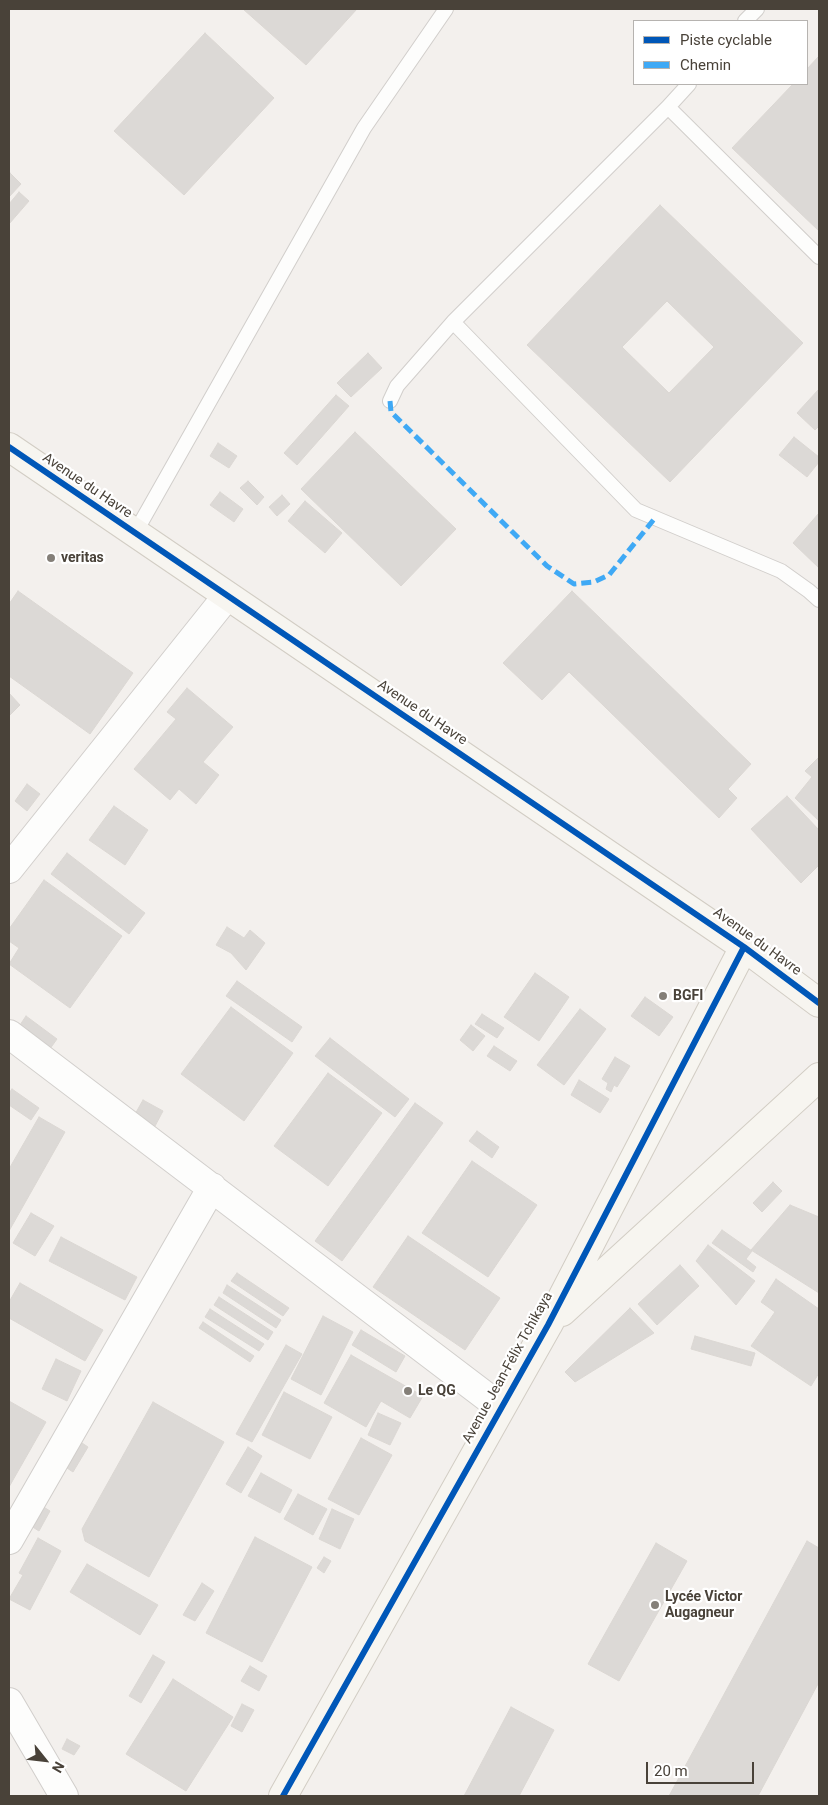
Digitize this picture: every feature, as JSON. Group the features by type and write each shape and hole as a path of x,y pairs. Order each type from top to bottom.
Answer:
{"street":[{"name":"Avenue du Havre","path":"9,447 744,947 819,1003"},
{"path":"9,869 227,596"},
{"name":"Avenue Jean-Félix Tchikaya","path":"283,1796 500,1407 548,1325 744,947"},
{"path":"9,1034 500,1407"},
{"name":"Avenue Jean-Félix Tchikaya","path":"548,1325 819,1077"},
{"path":"9,1540 212,1187"},
{"path":"9,1702 64,1796"}],"lane":[{"path":"135,533 364,128 446,9"},
{"path":"746,20 757,9"},
{"path":"390,400 397,386 453,322 688,85"},
{"path":"668,107 819,257"},
{"path":"453,322 636,510 781,572 810,591 819,600"}],"building":[{"path":"243,9 357,9 306,65"},
{"path":"205,33 274,98 184,195 114,131"},
{"path":"819,56 819,231 732,148 792,85 808,85 808,68"},
{"path":"9,174 21,184 9,197"},
{"path":"19,192 29,201 9,224 9,204"},
{"path":"660,205 803,343 670,482 527,345","holes":["667,301 714,347 669,393 622,347"]},
{"path":"368,353 382,368 351,397 337,383"},
{"path":"819,389 819,426 815,430 797,413"},
{"path":"336,395 349,406 297,465 284,453"},
{"path":"355,432 456,529 401,586 301,489"},
{"path":"794,437 819,457 819,462 807,477 779,455"},
{"path":"218,443 237,456 229,468 210,456"},
{"path":"248,481 264,497 257,505 240,488"},
{"path":"220,492 243,509 234,522 210,505"},
{"path":"282,495 290,504 277,516 269,507"},
{"path":"305,501 342,533 325,553 288,521"},
{"path":"819,513 819,568 793,543"},
{"path":"18,591 133,673 90,734 9,676 9,604"},
{"path":"572,591 751,764 728,789 737,798 719,818 569,672 542,700 503,663"},
{"path":"187,688 233,727 203,762 219,775 196,804 179,789 170,800 134,769 176,719 167,712"},
{"path":"9,693 20,705 9,716"},
{"path":"819,757 819,821 795,798 812,777 805,771"},
{"path":"27,784 40,794 27,811 15,801"},
{"path":"787,796 819,830 819,865 801,883 751,829"},
{"path":"114,806 148,830 125,865 89,840"},
{"path":"67,853 145,913 129,934 51,874"},
{"path":"44,880 122,936 70,1008 9,964 19,948 9,941 9,929"},
{"path":"227,927 244,938 250,930 265,943 246,970 231,953 216,945"},
{"path":"535,973 569,997 539,1041 504,1017"},
{"path":"237,981 302,1027 292,1042 226,996"},
{"path":"645,997 673,1017 659,1036 631,1016"},
{"path":"231,1007 293,1053 244,1121 181,1074"},
{"path":"580,1009 606,1029 564,1085 537,1065"},
{"path":"482,1014 504,1028 497,1038 475,1024"},
{"path":"26,1016 57,1039 47,1053 16,1031"},
{"path":"471,1025 485,1036 473,1051 460,1040"},
{"path":"330,1038 409,1099 395,1117 315,1056"},
{"path":"494,1046 517,1061 510,1071 487,1056"},
{"path":"615,1057 630,1066 617,1087 614,1085 611,1092 606,1089 608,1083 602,1079"},
{"path":"328,1073 382,1113 328,1186 274,1146"},
{"path":"579,1080 609,1099 600,1113 571,1095"},
{"path":"12,1089 39,1108 31,1120 9,1105 9,1093"},
{"path":"143,1100 163,1111 154,1128 134,1116"},
{"path":"415,1103 443,1123 342,1261 315,1241"},
{"path":"39,1117 65,1132 9,1231 9,1169"},
{"path":"477,1131 499,1147 492,1158 469,1141"},
{"path":"472,1161 537,1205 488,1277 422,1233"},
{"path":"773,1182 782,1191 762,1212 753,1203"},
{"path":"790,1205 819,1217 819,1293 751,1250"},
{"path":"31,1213 54,1226 35,1256 13,1243"},
{"path":"722,1230 752,1251 746,1259 756,1267 753,1272 712,1243"},
{"path":"408,1236 500,1298 465,1350 373,1287"},
{"path":"61,1237 137,1277 125,1300 49,1261"},
{"path":"708,1245 755,1281 736,1305 696,1261"},
{"path":"680,1265 699,1286 657,1325 638,1304"},
{"path":"237,1273 289,1308 283,1316 231,1281"},
{"path":"776,1279 819,1309 819,1373 811,1386 751,1346 775,1312 761,1302"},
{"path":"20,1283 103,1330 85,1361 9,1318 9,1302"},
{"path":"227,1285 281,1320 276,1328 223,1293"},
{"path":"219,1297 273,1332 268,1340 214,1305"},
{"path":"630,1308 654,1333 575,1382 565,1372"},
{"path":"210,1309 264,1344 259,1351 205,1317"},
{"path":"323,1316 353,1332 321,1395 291,1379"},
{"path":"203,1322 254,1356 250,1362 199,1328"},
{"path":"361,1330 405,1356 396,1372 352,1345"},
{"path":"695,1336 755,1353 751,1366 691,1349"},
{"path":"286,1345 302,1354 252,1442 236,1434"},
{"path":"351,1355 423,1396 410,1418 381,1401 366,1427 324,1403"},
{"path":"56,1359 81,1371 67,1401 42,1389"},
{"path":"284,1392 332,1417 310,1459 262,1435"},
{"path":"9,1401 46,1422 9,1487"},
{"path":"153,1402 224,1442 149,1577 85,1541 82,1529"},
{"path":"378,1413 401,1423 390,1445 368,1435"},
{"path":"361,1438 392,1455 359,1515 328,1499"},
{"path":"79,1441 88,1447 73,1472 64,1466"},
{"path":"248,1447 262,1456 241,1493 226,1484"},
{"path":"261,1473 292,1490 280,1513 248,1496"},
{"path":"298,1494 327,1509 313,1535 284,1519"},
{"path":"42,1506 50,1511 39,1531 31,1526"},
{"path":"332,1509 354,1519 340,1549 319,1539"},
{"path":"255,1537 312,1567 262,1662 206,1633"},
{"path":"38,1538 61,1551 30,1610 9,1599 23,1575 19,1573"},
{"path":"807,1541 819,1548 819,1682 758,1796 669,1796"},
{"path":"656,1543 687,1561 619,1681 588,1664"},
{"path":"324,1557 331,1561 324,1573 317,1568"},
{"path":"87,1564 158,1605 140,1635 70,1592"},
{"path":"202,1583 214,1591 195,1621 183,1615"},
{"path":"153,1655 165,1662 141,1703 129,1696"},
{"path":"250,1666 267,1676 259,1691 241,1681"},
{"path":"173,1679 233,1717 186,1791 126,1754"},
{"path":"242,1704 254,1710 242,1732 231,1726"},
{"path":"511,1707 554,1730 519,1796 464,1796"},
{"path":"67,1739 80,1746 74,1755 62,1749"}],"marked path":[{"path":"390,401 391,412 547,566 574,584 594,582 609,575 655,518"}],"cycle path":[{"path":"9,447 744,947 819,1003"},
{"path":"283,1796 548,1325 744,947"}],"place":[{"name":"veritas","path":"51,558"},
{"name":"BGFI","path":"663,996"},
{"name":"Le QG","path":"408,1391"},
{"name":"Lycée Victor Augagneur","path":"655,1605"}]}
